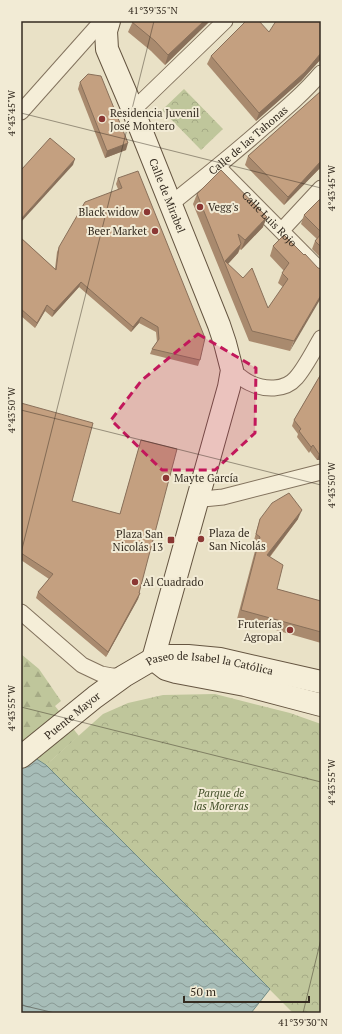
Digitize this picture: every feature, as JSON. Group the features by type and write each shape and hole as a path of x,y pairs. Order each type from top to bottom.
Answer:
{"main road":[{"name":"Calle de Mirabel","path":"108,21 106,31 107,49 219,325 232,370"},
{"path":"124,676 153,659 229,387 232,370"},
{"name":"Paseo de Isabel la Católica","path":"153,659 169,656 181,656 220,659 321,682"},
{"name":"Paseo de Isabel la Católica","path":"153,659 166,669 176,672 245,685 321,705"},
{"name":"Puente Mayor","path":"21,757 67,719 124,676"}],"street":[{"path":"21,112 102,21"},
{"path":"133,110 225,21"},
{"name":"Calle de las Tahonas","path":"171,204 218,167 306,90 321,73"},
{"name":"Calle Luis Rojo","path":"218,167 282,230 321,272"},
{"path":"282,230 321,188"},
{"path":"232,370 248,383 257,386 277,388 288,385 296,378 321,338"},
{"path":"197,502 203,499 223,497 321,472"},
{"path":"21,612 82,665 102,674 124,676"}],"highlighted area":[{"path":"198,334 256,368 255,433 215,470 162,470 111,420 142,380"}],"green space":[{"path":"184,89 223,129 201,150 162,110"},
{"path":"21,654 39,669 61,701 55,706 79,736 46,765 21,749"},
{"name":"Parque de las Moreras","path":"215,694 290,713 321,724 321,1013 293,1013 46,765 103,714 128,703 163,695"}],"water":[{"path":"21,749 46,765 270,989 251,1013 21,1013"}],"building":[{"path":"204,21 168,55 155,41 132,22"},
{"path":"246,21 259,21 269,32 276,21 321,21 321,53 305,72 259,113 211,56"},
{"name":"Residencia Juvenil José Montero","path":"88,74 101,76 128,143 107,151 80,82"},
{"path":"321,91 321,161 288,197 248,156"},
{"path":"50,138 75,159 21,219 21,168 22,169"},
{"path":"221,170 267,217 245,240 238,234 241,244 225,261 243,278 252,268 268,308 288,279 282,273 289,263 273,246 284,235 318,268 321,269 321,295 294,341 252,331 197,194"},
{"path":"138,171 205,338 200,360 152,349 159,339 158,327 141,317 133,327 81,282 54,311 47,305 37,323 21,309 21,238 56,270 59,247 85,202 122,188 118,178"},
{"path":"321,198 321,232 304,215"},
{"path":"321,234 321,247 315,241"},
{"path":"321,374 321,454 319,454 313,445 311,447 299,431 301,429 294,420"},
{"path":"21,403 93,423 72,501 120,514 141,440 177,449 140,593 108,652 38,592 53,574 21,553"},
{"path":"289,493 302,510 267,555 283,565 277,589 321,601 321,632 241,610 260,537 256,534 260,519 272,503"}],"place":[{"name":"Residencia Juvenil José Montero","path":"102,119"},
{"name":"Vegg's","path":"200,207"},
{"name":"Black widow","path":"147,212"},
{"name":"Beer Market","path":"155,231"},
{"name":"Mayte García","path":"166,478"},
{"name":"Plaza de San Nicolás","path":"201,539"},
{"name":"Plaza San Nicolás 13","path":"171,540"},
{"name":"Al Cuadrado","path":"135,582"},
{"name":"Fruterías Agropal","path":"290,630"}]}
